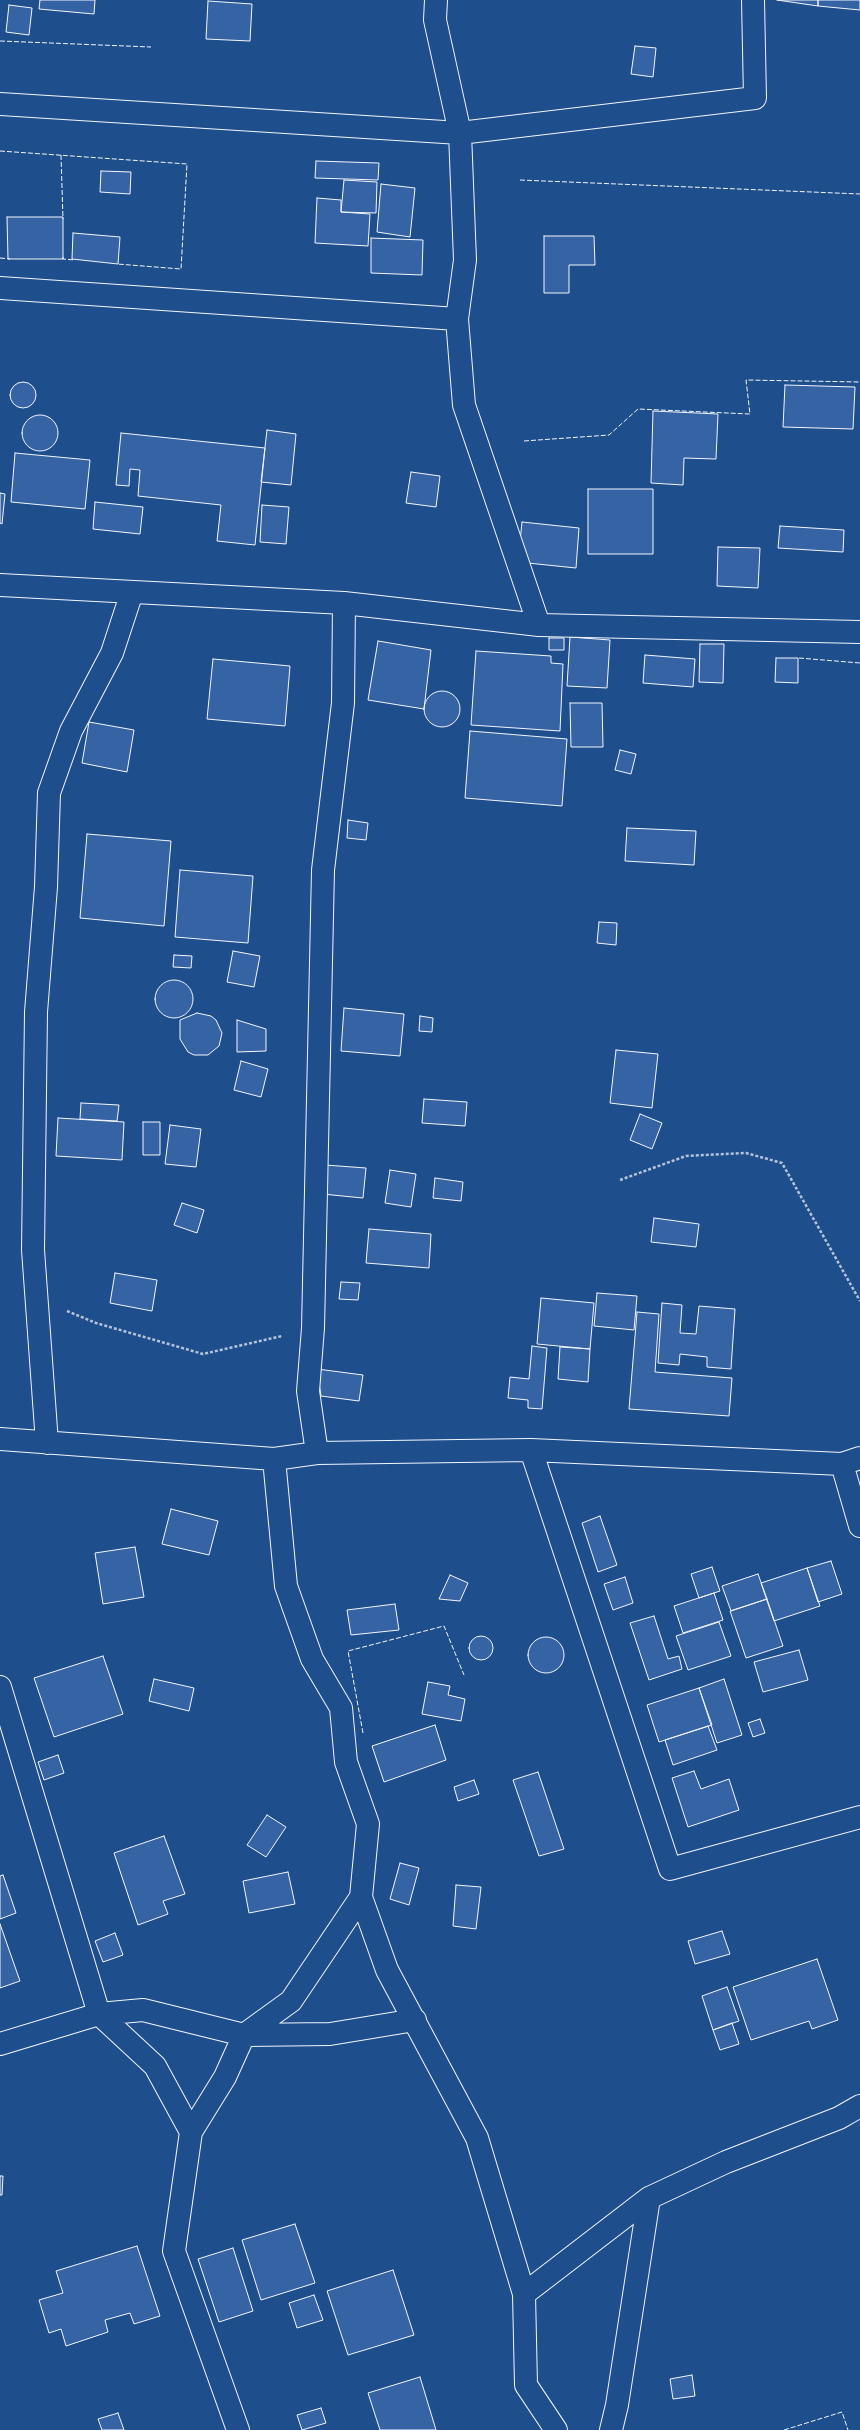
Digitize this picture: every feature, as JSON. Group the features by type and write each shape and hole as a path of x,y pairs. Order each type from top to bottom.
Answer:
{"street":[{"path":"436,0 435,20 460,133 465,260 456,319 464,404 539,625"},
{"path":"0,104 460,133 755,98 753,0"},
{"path":"0,288 456,319"},
{"path":"0,585 344,603 539,625 860,632"},
{"path":"47,1443 33,1250 36,1012 46,887 49,793 71,731 112,653 132,592"},
{"path":"317,1453 308,1391 313,1328 324,870 342,703 344,603"},
{"path":"0,1439 161,1449 274,1459 317,1453 531,1450 851,1461 860,1526"},
{"path":"531,1450 670,1869 860,1817"},
{"path":"274,1459 286,1586 312,1659 341,1708 346,1762 368,1824 361,1897 387,1970 477,2138 524,2294 526,2385 556,2430"},
{"path":"0,1687 99,2014 155,2066 191,2132"},
{"path":"238,2430 174,2251 191,2132 225,2077 244,2035 291,2001 361,1897"},
{"path":"0,2044 99,2014 143,2010 244,2035 330,2034 415,2020"},
{"path":"524,2294 649,2198 726,2162 839,2118 860,2106"},
{"path":"611,2430 617,2405 649,2198"}],"path":[{"path":"620,1180 686,1156 746,1153 782,1163 860,1301"},
{"path":"62,1309 96,1323 203,1354 313,1328"}],"building":[{"path":"40,0 95,0 94,14 39,9"},
{"path":"777,0 818,0 818,6"},
{"path":"818,0 860,0 860,10 818,6"},
{"path":"208,1 252,4 250,41 206,39"},
{"path":"9,5 32,8 29,35 6,32"},
{"path":"635,46 656,48 653,77 631,74"},
{"path":"316,161 379,163 378,180 315,178"},
{"path":"101,171 131,172 130,194 100,192"},
{"path":"344,180 377,182 376,213 341,212"},
{"path":"381,184 415,188 410,237 377,232"},
{"path":"317,198 341,200 341,212 370,214 368,246 315,243"},
{"path":"7,217 63,217 63,259 8,259"},
{"path":"73,233 120,237 118,264 72,259"},
{"path":"544,236 594,236 595,265 569,265 569,293 544,293"},
{"path":"371,238 423,240 422,275 371,273"},
{"path":"23,382 32,386 36,395 32,404 23,408 14,404 10,395 14,386"},
{"path":"785,385 855,387 853,429 783,427"},
{"path":"653,411 718,414 716,459 684,458 683,485 651,483"},
{"path":"40,415 53,420 58,433 53,446 40,451 27,446 22,433 27,420"},
{"path":"267,430 296,434 291,485 261,482"},
{"path":"121,433 265,448 255,545 217,541 221,505 138,496 140,470 130,469 129,486 116,485"},
{"path":"15,453 90,460 85,509 11,502"},
{"path":"411,472 440,476 436,507 406,503"},
{"path":"588,489 653,489 653,554 588,554"},
{"path":"0,493 5,494 2,524 0,523"},
{"path":"95,502 143,507 140,534 93,529"},
{"path":"262,505 289,507 286,544 260,542"},
{"path":"522,522 579,528 576,568 518,562"},
{"path":"780,526 844,530 843,552 778,548"},
{"path":"718,547 760,548 758,588 717,586"},
{"path":"570,637 610,640 607,688 567,686"},
{"path":"549,638 564,638 564,650 549,650"},
{"path":"378,641 431,650 424,709 368,700"},
{"path":"700,644 724,644 723,683 699,682"},
{"path":"476,651 551,656 551,663 563,664 560,731 471,725"},
{"path":"645,655 695,659 693,687 643,683"},
{"path":"776,658 798,658 798,683 775,682"},
{"path":"213,659 290,666 285,726 207,719"},
{"path":"442,691 455,696 460,709 455,722 442,727 429,722 424,709 429,696"},
{"path":"570,703 602,703 603,747 571,747"},
{"path":"89,722 134,730 127,772 82,763"},
{"path":"470,731 567,739 562,806 465,798"},
{"path":"620,750 636,754 631,774 615,770"},
{"path":"348,820 368,823 366,840 347,838"},
{"path":"627,828 696,831 694,865 625,861"},
{"path":"87,834 171,841 164,926 80,918"},
{"path":"180,870 253,876 248,943 175,937"},
{"path":"599,922 617,923 616,945 597,943"},
{"path":"233,951 260,956 254,987 227,982"},
{"path":"174,955 192,956 191,968 173,967"},
{"path":"170,980 178,980 185,983 190,988 193,999 190,1010 185,1015 178,1018 170,1018 163,1015 158,1010 155,1003 155,995 158,988 163,983"},
{"path":"344,1008 404,1014 400,1056 341,1051"},
{"path":"197,1013 211,1016 216,1020 222,1033 219,1046 208,1055 194,1055 188,1052 180,1039 180,1020"},
{"path":"420,1016 433,1018 432,1032 419,1031"},
{"path":"237,1020 266,1029 266,1051 237,1052"},
{"path":"616,1050 658,1054 652,1108 610,1103"},
{"path":"241,1061 268,1069 261,1097 234,1090"},
{"path":"424,1099 467,1102 465,1126 422,1123"},
{"path":"81,1103 119,1105 117,1121 80,1119"},
{"path":"640,1114 662,1123 652,1149 630,1140"},
{"path":"58,1118 124,1122 122,1160 56,1156"},
{"path":"143,1122 160,1122 160,1155 143,1155"},
{"path":"170,1125 201,1129 196,1167 165,1164"},
{"path":"325,1165 366,1168 363,1198 322,1194"},
{"path":"390,1170 416,1174 411,1207 385,1203"},
{"path":"435,1178 463,1182 461,1201 433,1198"},
{"path":"182,1203 204,1210 197,1233 174,1225"},
{"path":"654,1218 699,1224 696,1247 651,1242"},
{"path":"369,1229 431,1234 429,1268 366,1263"},
{"path":"115,1273 157,1280 152,1311 110,1303"},
{"path":"341,1282 360,1283 358,1300 339,1299"},
{"path":"597,1293 637,1296 634,1330 594,1326"},
{"path":"541,1298 594,1303 590,1349 537,1344"},
{"path":"662,1303 682,1305 680,1333 696,1334 699,1306 735,1309 731,1369 707,1367 707,1357 680,1354 679,1365 658,1363"},
{"path":"637,1312 659,1314 655,1372 732,1378 729,1416 629,1409"},
{"path":"532,1346 547,1348 542,1409 528,1408 528,1400 508,1398 510,1377 529,1379"},
{"path":"560,1347 590,1349 588,1382 558,1379"},
{"path":"317,1369 363,1375 359,1401 321,1396"},
{"path":"171,1509 218,1521 209,1555 162,1544"},
{"path":"600,1516 617,1565 598,1572 582,1523"},
{"path":"135,1547 144,1597 103,1604 95,1553"},
{"path":"831,1561 842,1594 818,1602 807,1568"},
{"path":"712,1567 720,1591 699,1598 691,1574"},
{"path":"807,1568 820,1606 774,1621 761,1583"},
{"path":"758,1574 767,1599 731,1611 722,1586"},
{"path":"450,1575 468,1583 460,1601 439,1599"},
{"path":"625,1577 633,1603 613,1610 604,1584"},
{"path":"714,1593 723,1620 683,1633 674,1606"},
{"path":"767,1599 783,1646 746,1658 730,1611"},
{"path":"395,1604 399,1630 351,1635 347,1610"},
{"path":"654,1616 668,1659 679,1656 682,1669 649,1680 630,1623"},
{"path":"719,1622 731,1656 688,1670 676,1636"},
{"path":"481,1636 489,1640 493,1648 489,1656 481,1660 473,1656 469,1648 473,1640"},
{"path":"549,1637 559,1642 563,1648 563,1662 559,1668 553,1672 543,1673 533,1668 529,1662 528,1652 533,1642 539,1638"},
{"path":"799,1650 808,1680 763,1692 754,1662"},
{"path":"103,1656 123,1714 54,1737 34,1678"},
{"path":"154,1679 194,1688 189,1711 149,1701"},
{"path":"724,1679 742,1735 717,1743 699,1688"},
{"path":"428,1682 450,1686 448,1695 465,1699 461,1721 422,1714"},
{"path":"699,1688 712,1725 659,1742 647,1705"},
{"path":"760,1719 765,1733 753,1737 748,1723"},
{"path":"435,1725 446,1760 384,1782 372,1746"},
{"path":"708,1726 717,1750 673,1765 665,1740"},
{"path":"58,1755 64,1773 44,1780 38,1762"},
{"path":"694,1771 701,1789 729,1779 739,1810 688,1827 672,1778"},
{"path":"538,1772 564,1849 539,1856 513,1780"},
{"path":"474,1780 479,1794 458,1801 454,1787"},
{"path":"267,1815 286,1827 266,1857 247,1845"},
{"path":"164,1836 185,1894 163,1901 168,1914 138,1925 114,1853"},
{"path":"400,1863 419,1868 409,1905 390,1899"},
{"path":"288,1872 295,1904 249,1913 243,1881"},
{"path":"3,1875 16,1913 0,1919 0,1876"},
{"path":"456,1885 481,1887 476,1929 453,1926"},
{"path":"0,1924 20,1981 0,1988"},
{"path":"722,1931 730,1954 695,1964 688,1941"},
{"path":"115,1933 123,1955 103,1962 95,1941"},
{"path":"817,1959 838,2020 812,2029 809,2021 751,2040 733,1987"},
{"path":"727,1987 739,2021 713,2030 702,1996"},
{"path":"732,2023 739,2044 720,2050 713,2030"},
{"path":"0,2176 3,2176 2,2195 0,2195"},
{"path":"295,2224 315,2283 261,2300 242,2240"},
{"path":"137,2246 160,2316 134,2324 130,2313 105,2320 108,2332 66,2346 61,2329 49,2333 39,2300 63,2293 56,2271"},
{"path":"233,2248 253,2311 219,2322 198,2259"},
{"path":"393,2270 414,2335 348,2355 327,2291"},
{"path":"314,2295 323,2320 297,2328 289,2303"},
{"path":"692,2375 695,2396 673,2399 670,2379"},
{"path":"420,2377 436,2430 380,2430 368,2393"},
{"path":"321,2408 326,2423 302,2430 297,2415"},
{"path":"118,2413 124,2430 102,2430 98,2419"}],"fence":[{"path":"0,41 151,47"},
{"path":"0,151 187,164 181,269 117,264"},
{"path":"61,155 63,219"},
{"path":"520,180 860,194"},
{"path":"63,257 63,259 75,260"},
{"path":"0,258 10,259"},
{"path":"524,441 609,435 638,409 750,414 746,380 860,382"},
{"path":"799,658 860,663"},
{"path":"363,1733 348,1651 444,1626 464,1675"},
{"path":"784,2430 842,2412 848,2430"}]}
